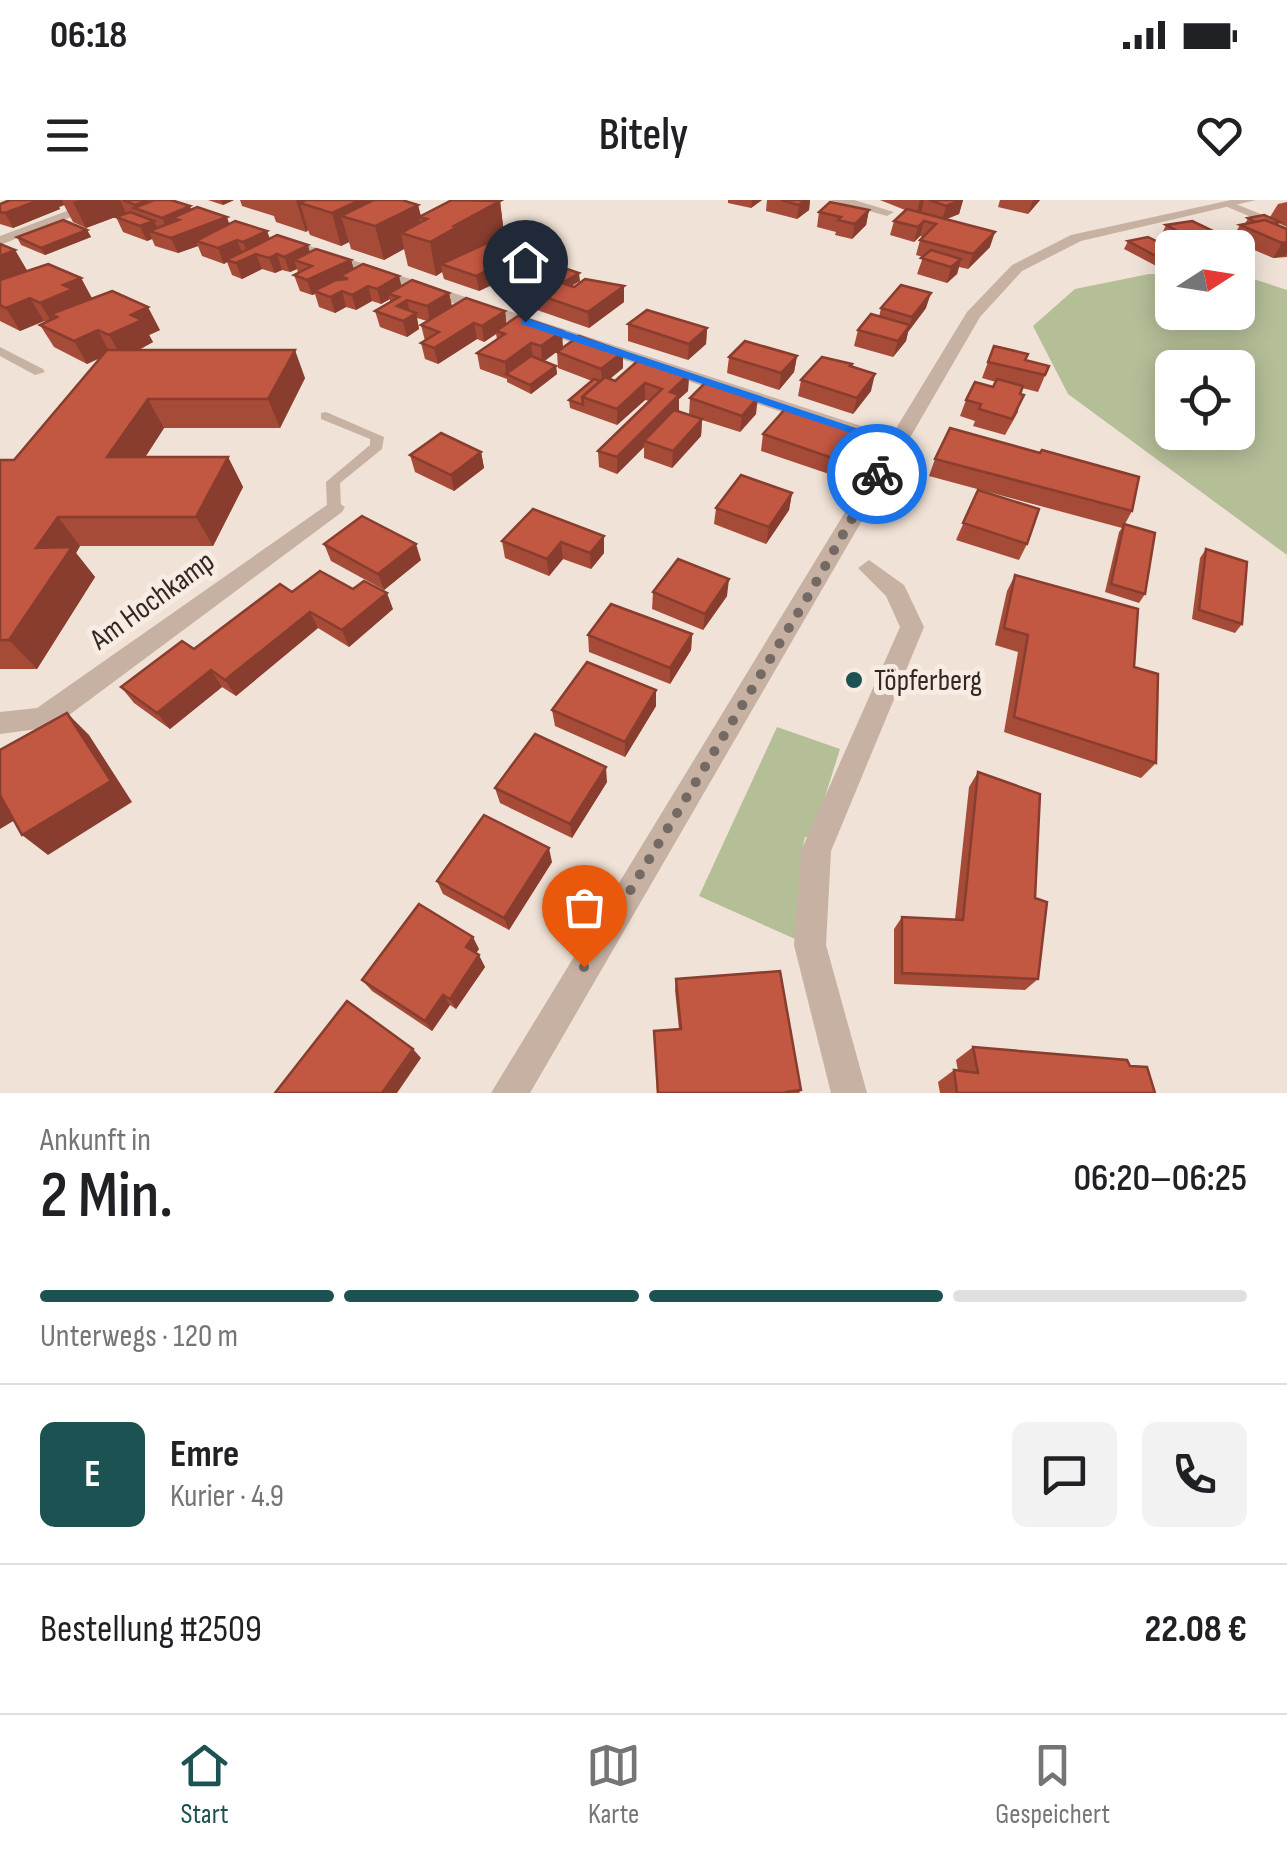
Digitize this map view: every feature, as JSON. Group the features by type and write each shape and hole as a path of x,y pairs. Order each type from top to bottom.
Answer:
{"street":[{"path":"0,241 108,200"},
{"path":"837,200 887,212"},
{"path":"509,1093 973,315 1017,268 1076,238 1249,200"},
{"path":"251,231 894,443"},
{"name":"Am Hochkamp","path":"0,723 44,719 334,507"},
{"path":"849,1093 810,945 816,851 912,628 896,590 868,568"}],"lane":[{"path":"1228,204 1287,229"},
{"path":"0,351 39,372"},
{"path":"326,416 377,437 377,446 333,482 334,507"}],"green space":[{"path":"1149,274 1155,274 1155,330 1255,330 1255,280 1287,290 1287,555 1068,394 1033,326 1075,289"},
{"path":"777,727 840,749 812,838 805,837 801,856 804,943 699,896"}],"building":[{"path":"39,200 0,212 0,204"},
{"path":"154,200 190,206 162,218 134,208"},
{"path":"360,200 332,213 300,203"},
{"path":"374,200 402,200 418,205 375,226 341,216"},
{"path":"452,200 500,201 430,242 401,233 427,219 419,217"},
{"path":"929,200 961,200 946,206"},
{"path":"830,202 869,210 855,224 819,212"},
{"path":"197,207 227,217 171,238 149,231 179,220 172,218"},
{"path":"907,209 995,232 973,254 920,240 936,224 924,221 918,227 894,221"},
{"path":"130,212 154,221 140,226 116,217"},
{"path":"1264,215 1280,222 1248,218"},
{"path":"63,220 87,230 41,248 17,237"},
{"path":"1265,220 1287,229 1287,242 1282,243 1240,225"},
{"path":"235,221 267,231 218,248 196,241"},
{"path":"1192,221 1211,230 1176,230 1166,225"},
{"path":"277,235 308,245 284,257 256,254 236,263 226,260"},
{"path":"1148,237 1155,240 1155,256 1128,241"},
{"path":"487,243 512,250 501,257 510,260 476,276 441,264"},
{"path":"0,244 15,250 0,256"},
{"path":"316,249 351,260 307,280 294,275 312,266 294,260"},
{"path":"931,250 961,259 951,267 921,258"},
{"path":"534,257 553,262 518,284 495,276 515,265 525,265 522,264"},
{"path":"48,264 81,278 63,285 73,289 40,303 30,298 6,308 0,305 0,280"},
{"path":"363,264 399,276 377,289 368,286 352,295 342,291 330,297 314,291 336,280 348,279 340,276"},
{"path":"564,268 579,273 562,283 542,281"},
{"path":"585,279 624,286 588,312 533,293 553,280 574,287"},
{"path":"412,280 449,293 427,306 407,300 397,306 416,313 403,321 375,311 399,297 388,294"},
{"path":"901,285 931,293 912,317 881,308"},
{"path":"112,291 148,307 131,315 142,320 109,335 98,330 74,341 40,325 57,317 51,314"},
{"path":"466,298 505,311 482,326 474,323 434,348 421,343 439,332 421,325"},
{"path":"647,310 707,328 689,344 628,324"},
{"path":"871,314 910,325 898,341 858,330"},
{"path":"518,316 562,331 541,346 531,343 505,362 477,353 505,334 496,331"},
{"path":"579,336 623,352 601,369 557,352"},
{"path":"745,341 797,356 781,373 729,357"},
{"path":"994,346 1028,354 1025,360 1049,366 1045,375 988,362"},
{"path":"107,350 295,350 268,399 148,399 107,457 228,457 196,517 58,517 36,548 72,547 9,640 0,640 0,460 14,460"},
{"path":"531,356 556,366 530,385 506,374"},
{"path":"822,357 875,374 857,398 801,380"},
{"path":"641,358 689,374 670,392 679,395 617,457 598,451 662,389 645,383 617,409 582,397 605,377 615,381"},
{"path":"594,379 600,381 582,397 583,405 569,400"},
{"path":"997,379 1023,386 1020,394 1024,395 1012,419 979,409 981,404 966,400 975,382 993,387"},
{"path":"707,381 758,397 742,416 690,398"},
{"path":"786,408 856,430 835,459 763,434"},
{"path":"674,410 702,419 673,451 644,441"},
{"path":"950,428 1139,477 1132,511 935,459"},
{"path":"441,433 481,452 451,475 410,455"},
{"path":"741,475 792,493 769,527 716,508"},
{"path":"978,490 1039,509 1027,544 963,523"},
{"path":"533,509 604,536 590,553 561,542 547,559 502,541"},
{"path":"362,516 416,544 378,574 324,544"},
{"path":"1124,524 1155,533 1145,594 1111,584"},
{"path":"1206,549 1247,562 1242,624 1199,610"},
{"path":"678,559 729,579 705,614 653,592"},
{"path":"320,571 353,589 364,581 387,593 342,630 310,612 225,680 211,670 157,713 121,687 182,641 194,649 280,584 292,592"},
{"path":"1015,575 1138,609 1134,667 1158,674 1156,763 1014,717 1028,635 1004,628"},
{"path":"611,604 692,634 670,668 588,635"},
{"path":"587,662 656,690 625,742 552,710"},
{"path":"67,713 111,781 22,835 0,795 0,750"},
{"path":"535,734 606,767 570,824 495,788"},
{"path":"978,772 1040,794 1035,898 1047,902 1038,979 902,973 902,917 963,920"},
{"path":"484,815 549,848 504,918 437,881"},
{"path":"419,904 473,937 466,947 479,955 450,999 443,995 425,1021 362,980"},
{"path":"780,971 801,1090 658,1093 654,1031 681,1029 676,979"},
{"path":"347,1001 413,1049 382,1093 275,1093"},
{"path":"973,1047 1127,1060 1130,1066 1147,1067 1155,1093 957,1093 954,1070 978,1073"}],"way so far":[{"path":"584,967 810,593 877,474"}],"place":[{"name":"Töpferberg","path":"854,680"}],"route":[{"path":"525,322 894,443 877,474"}]}
